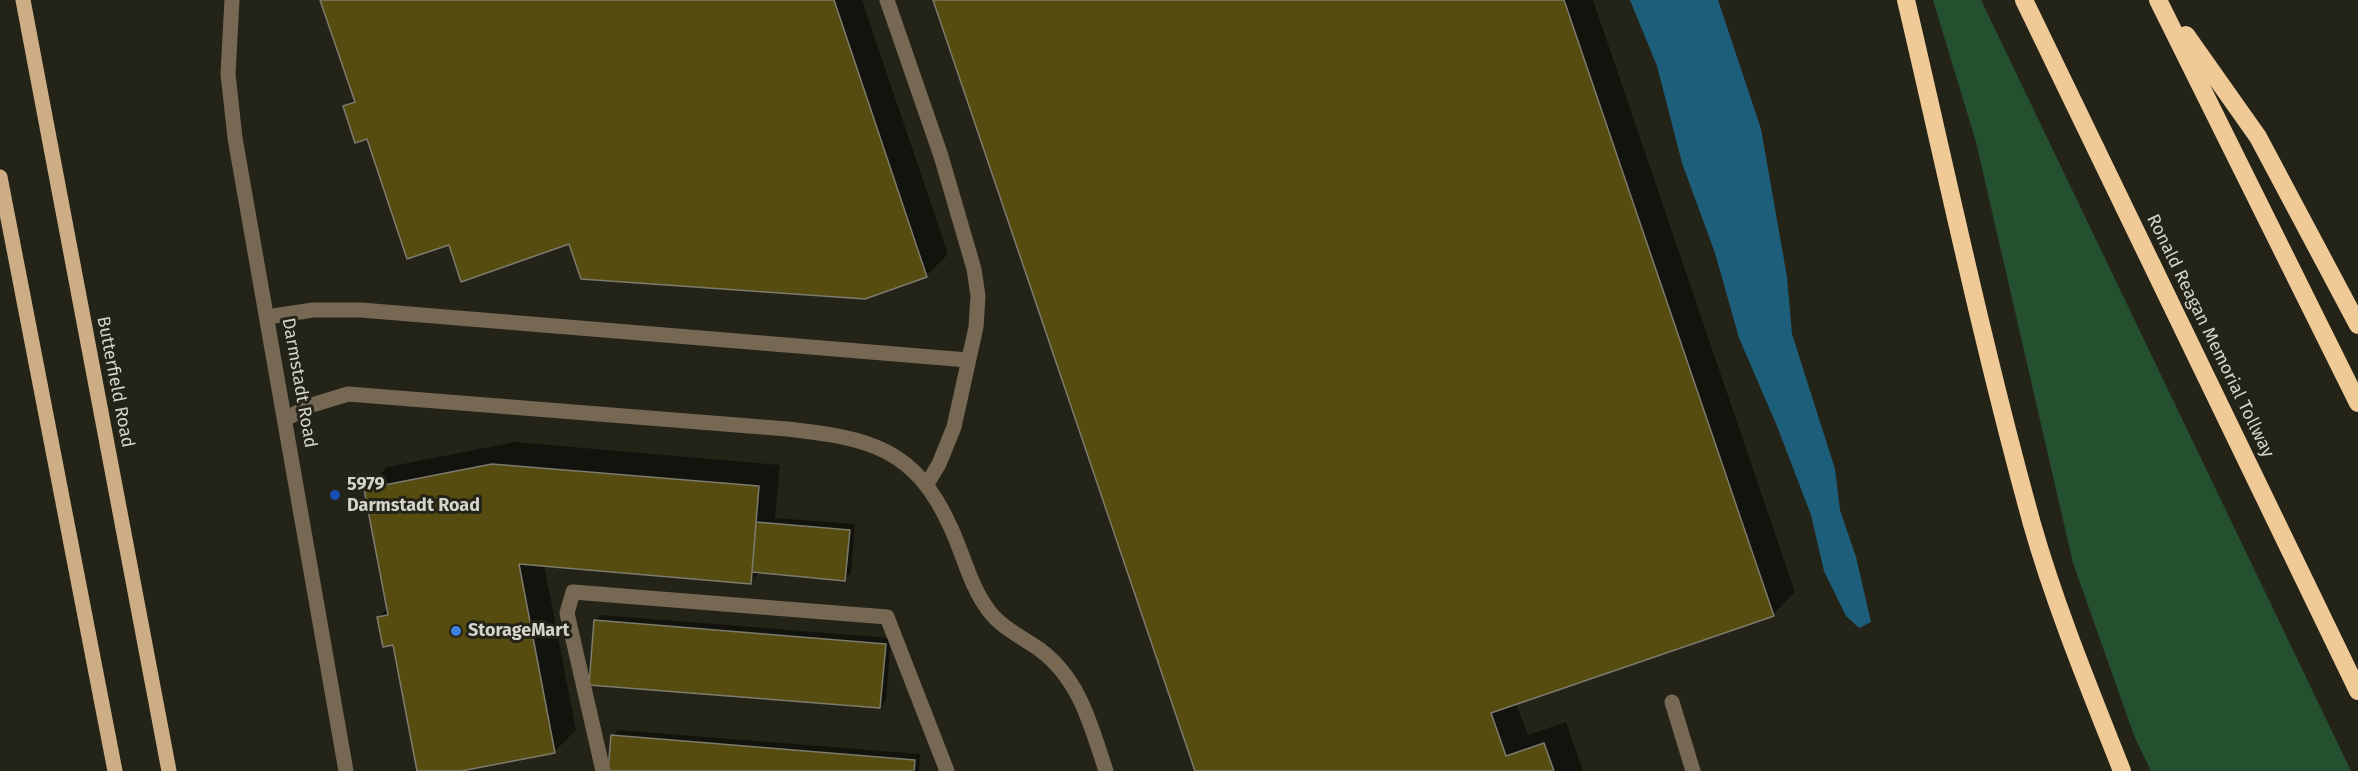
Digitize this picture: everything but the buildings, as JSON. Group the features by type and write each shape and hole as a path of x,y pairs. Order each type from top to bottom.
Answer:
{"highway":[{"path":"1906,0 2003,410 2033,526 2079,664 2122,771"},
{"name":"Ronald Reagan Memorial Tollway","path":"2024,0 2358,691"},
{"path":"2159,0 2258,137 2358,325"},
{"path":"2159,0 2358,403"}],"main road":[{"name":"Butterfield Road","path":"23,0 168,771"},
{"path":"0,177 115,771"}],"street":[{"name":"Darmstadt Road","path":"232,0 228,74 235,138 346,771"},
{"path":"888,0 941,156 974,269 978,296 976,327 954,427 939,464 927,484"},
{"path":"267,317 313,310 361,310 968,360"},
{"path":"285,419 312,405 348,394 787,429 831,434 862,441 899,458 927,484 951,527 976,594 991,614 1013,633 1041,650 1084,703 1106,771"},
{"path":"603,771 567,613 573,592 887,617 947,771"},
{"path":"1672,702 1693,771"}],"green space":[{"path":"1933,0 1981,0 2351,771 2151,771 2135,738 2073,563 1976,142"}],"water":[{"path":"1630,0 1718,0 1761,129 1787,277 1792,334 1835,469 1840,510 1856,557 1871,622 1859,628 1846,616 1824,571 1811,515 1777,426 1739,338 1715,253 1682,163 1657,66"}],"place":[{"name":"5979 Darmstadt Road","path":"335,495"},
{"name":"StorageMart","path":"456,631"}]}
